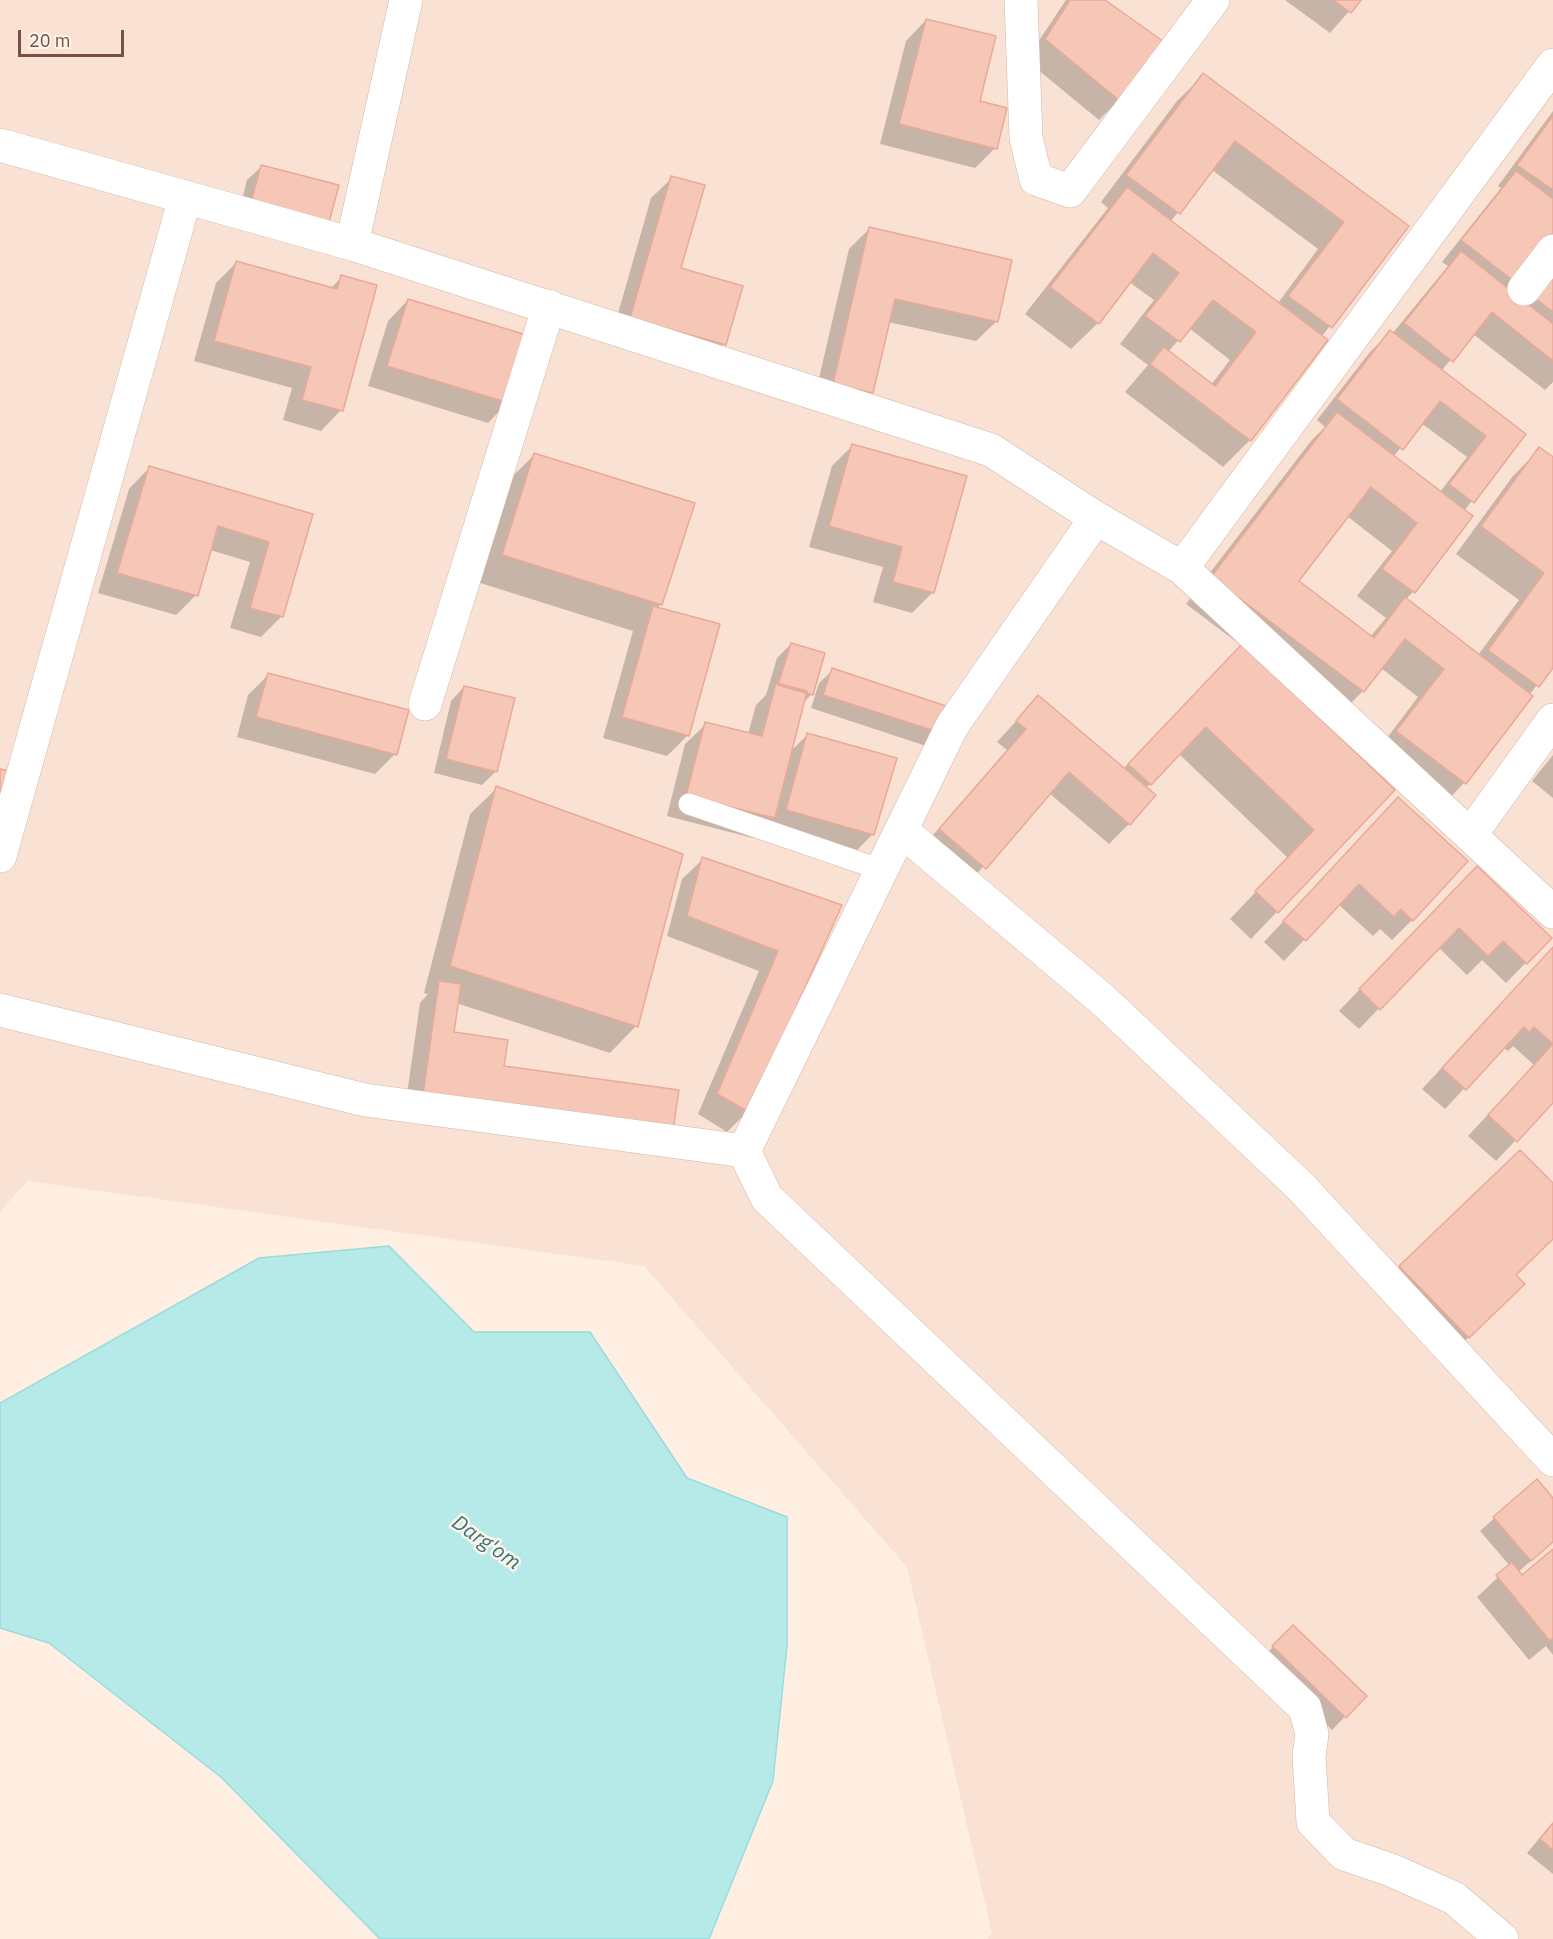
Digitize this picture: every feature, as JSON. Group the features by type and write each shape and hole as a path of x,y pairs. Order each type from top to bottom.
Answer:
{"street":[{"path":"352,244 406,0"},
{"path":"1021,0 1026,138 1036,179 1070,191 1213,0"},
{"path":"1182,568 1553,65"},
{"path":"0,146 352,244 991,450 1096,518 1182,568 1553,912"},
{"path":"0,856 185,198"},
{"path":"1524,289 1553,251"},
{"path":"425,704 549,306"},
{"path":"744,1151 952,726 1096,518"},
{"path":"1471,834 1553,720"},
{"path":"902,831 1103,1000 1301,1187 1553,1460"},
{"path":"0,1010 365,1100 744,1151"},
{"path":"744,1151 767,1198 1305,1708 1312,1734 1309,1756 1313,1822 1344,1854 1391,1870 1455,1898 1502,1939"}],"lane":[{"path":"689,804 882,870"}],"shaded area":[{"path":"0,0 1553,0 1553,1939 987,1939 992,1933 907,1567 644,1266 27,1181 0,1212"}],"water":[{"name":"Darg'om","path":"389,1246 474,1332 590,1332 687,1478 787,1517 787,1646 773,1781 709,1939 380,1939 222,1778 49,1643 0,1628 0,1403 259,1258"}],"building":[{"path":"1070,0 1105,0 1164,42 1120,101 1045,39"},
{"path":"1333,0 1361,0 1351,13"},
{"path":"926,19 996,36 980,101 1007,108 997,149 899,124"},
{"path":"1203,73 1409,226 1332,328 1288,296 1344,222 1235,141 1180,214 1126,175"},
{"path":"1553,116 1553,190 1517,165"},
{"path":"261,165 339,185 328,226 250,207"},
{"path":"1516,171 1553,199 1553,312 1461,240"},
{"path":"671,176 705,185 681,268 743,286 726,345 630,318"},
{"path":"1127,187 1328,340 1251,441 1150,364 1164,347 1215,386 1256,332 1213,300 1180,342 1145,316 1179,273 1153,253 1099,324 1050,287"},
{"path":"869,227 1012,260 998,322 895,299 873,393 833,384"},
{"path":"1461,251 1553,324 1553,361 1492,312 1453,362 1404,323"},
{"path":"236,261 337,289 341,275 377,285 343,411 302,400 311,367 214,341"},
{"path":"408,299 530,336 509,403 387,366"},
{"path":"1390,330 1526,434 1474,503 1449,484 1486,436 1440,401 1403,450 1337,399"},
{"path":"1337,412 1473,516 1415,593 1382,569 1417,523 1371,487 1299,581 1374,638 1405,597 1533,696 1466,784 1396,731 1444,669 1405,639 1364,692 1211,577"},
{"path":"852,444 967,476 934,593 893,582 902,547 829,526"},
{"path":"1539,447 1553,457 1553,668 1539,687 1488,650 1544,573 1481,526"},
{"path":"534,453 695,503 662,605 502,555"},
{"path":"149,466 313,514 283,617 250,608 269,542 218,526 198,596 117,573"},
{"path":"653,606 720,624 689,736 622,717"},
{"path":"791,643 825,653 813,695 778,685"},
{"path":"1242,644 1395,790 1278,913 1255,891 1314,830 1206,727 1151,785 1128,764"},
{"path":"832,668 949,707 941,733 823,695"},
{"path":"268,673 409,710 397,755 256,717"},
{"path":"776,683 807,691 775,818 686,796 705,722 762,736"},
{"path":"464,686 515,698 497,772 446,759"},
{"path":"1038,695 1156,795 1130,825 1069,772 986,869 939,829 1026,729 1016,721"},
{"path":"807,733 897,758 874,835 786,810"},
{"path":"0,769 12,771 0,822"},
{"path":"496,786 683,854 638,1027 450,966"},
{"path":"1398,797 1468,861 1413,921 1401,909 1394,917 1359,884 1306,941 1283,921"},
{"path":"702,857 842,905 749,1112 717,1094 778,951 687,916"},
{"path":"1477,866 1552,938 1527,964 1503,941 1488,956 1459,928 1380,1010 1359,989"},
{"path":"1553,947 1553,1044 1534,1027 1529,1032 1524,1027 1466,1090 1442,1068"},
{"path":"439,981 461,984 454,1032 508,1040 504,1066 679,1090 673,1130 423,1095"},
{"path":"1553,1044 1553,1103 1517,1142 1488,1115"},
{"path":"1520,1150 1553,1183 1553,1239 1516,1275 1525,1284 1469,1338 1399,1266"},
{"path":"1537,1479 1553,1498 1553,1542 1531,1561 1493,1517"},
{"path":"1553,1549 1553,1638 1550,1641 1496,1575 1512,1562 1522,1575"},
{"path":"1293,1625 1367,1696 1346,1718 1272,1646"},
{"path":"1553,1823 1553,1850 1540,1839"}]}
